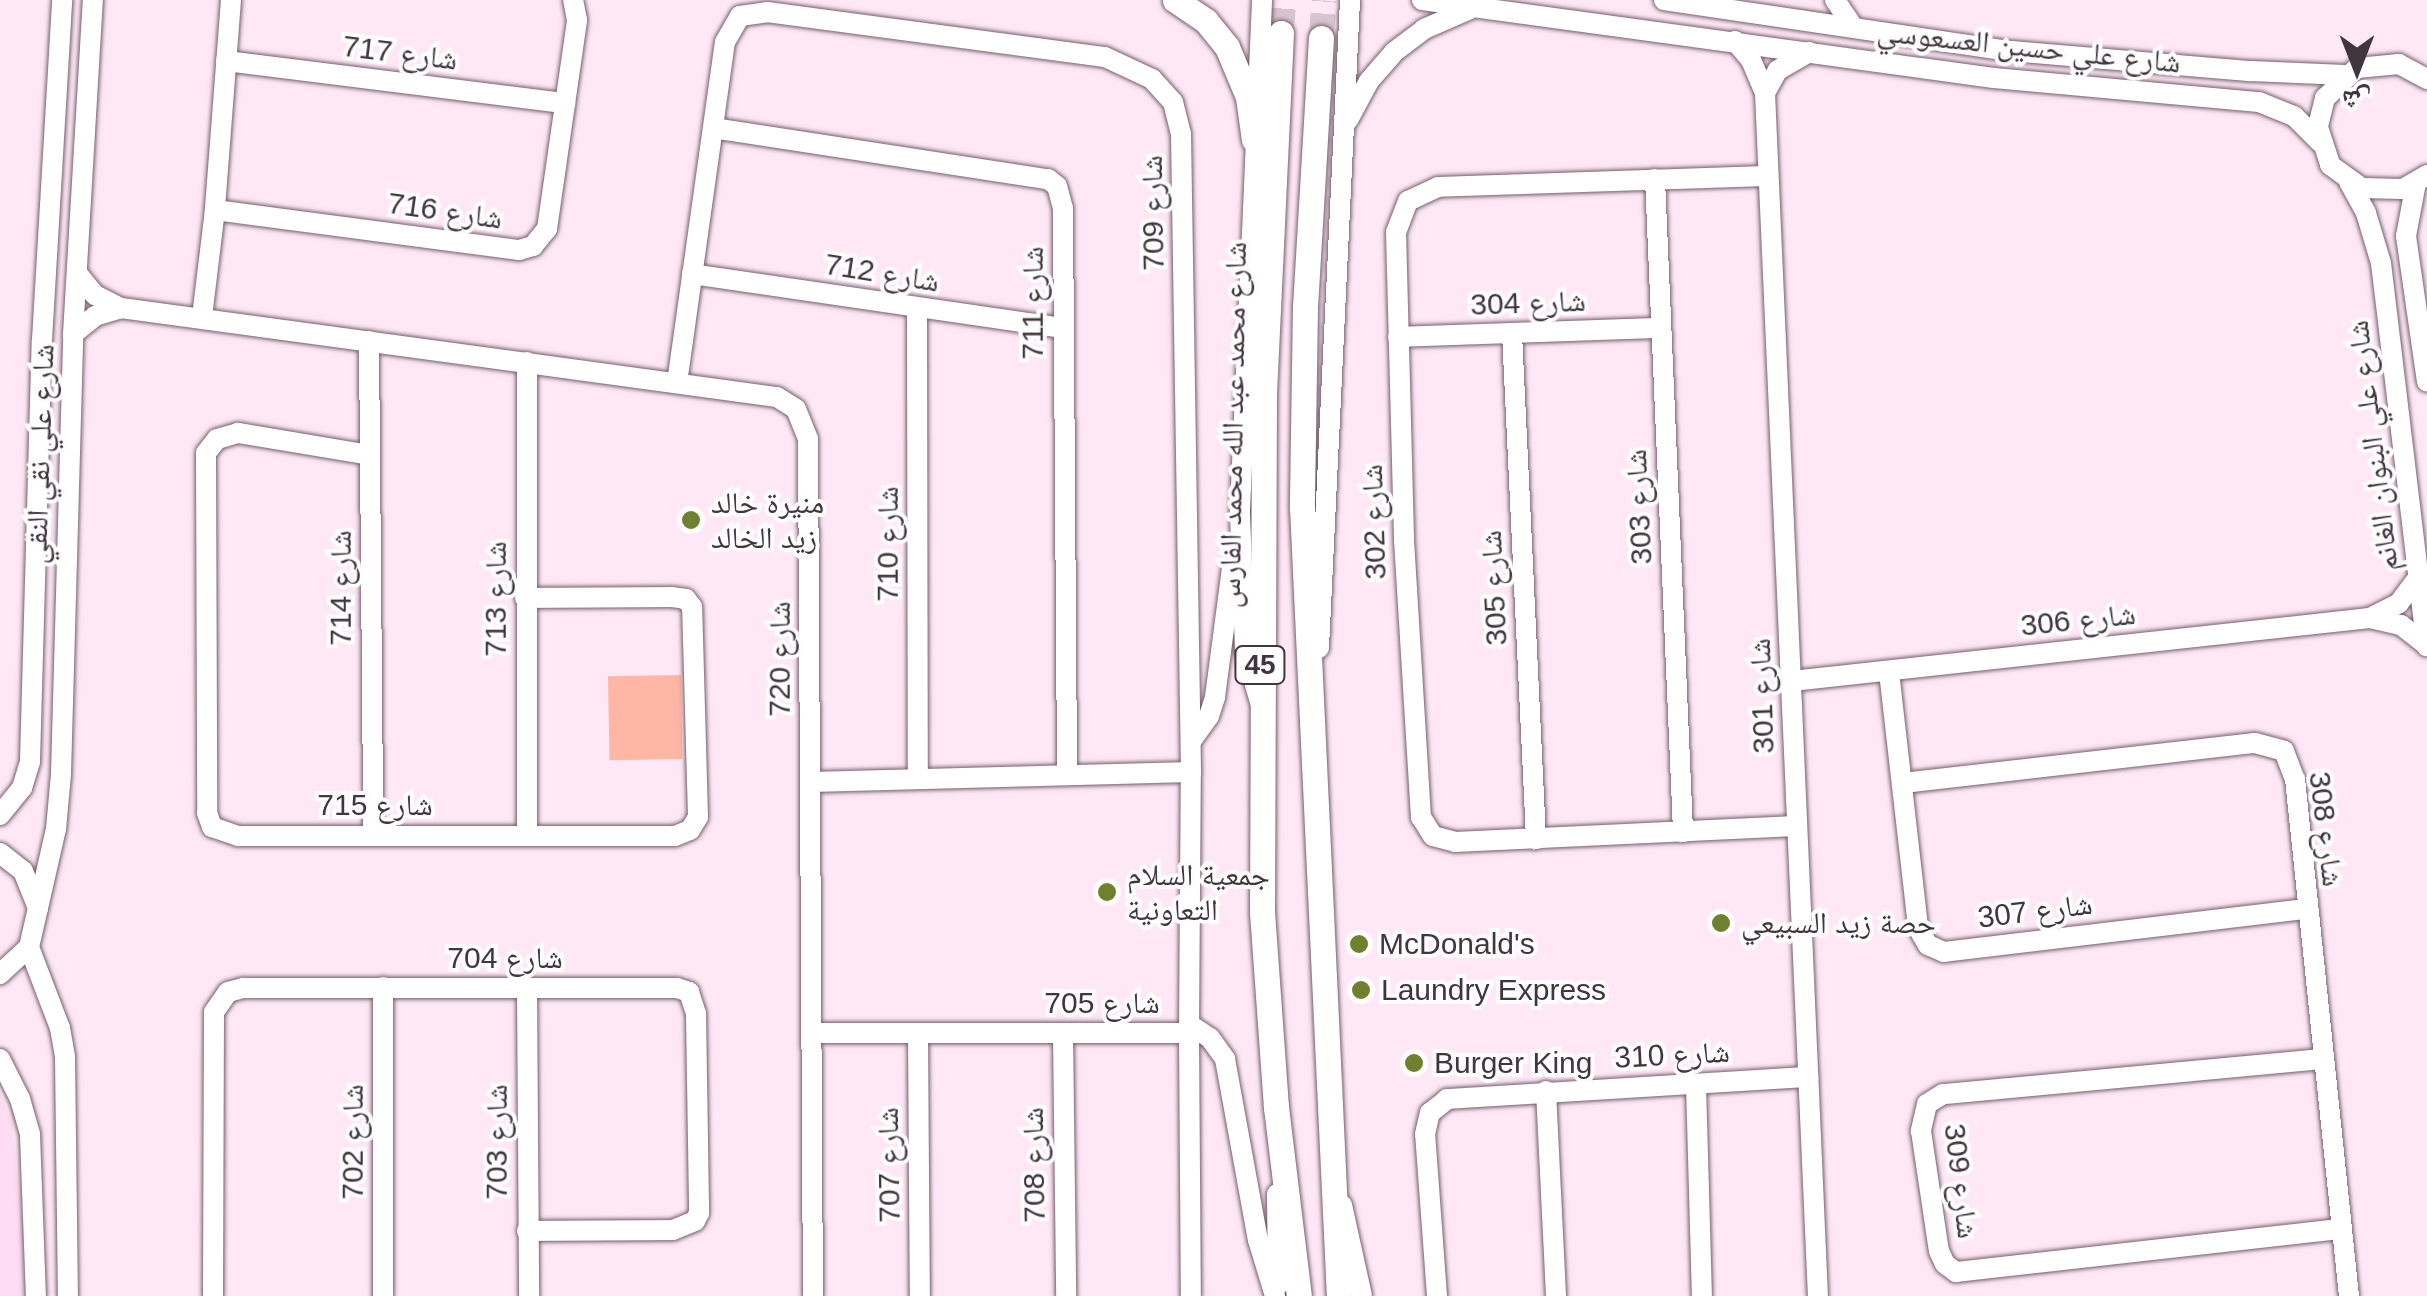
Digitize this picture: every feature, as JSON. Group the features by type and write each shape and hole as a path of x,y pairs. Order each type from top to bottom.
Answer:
{"main road":[{"path":"1176,0 1206,21 1227,47 1248,97 1254,140"},
{"name":"شارع محمد عبد الله محمد الفارس","path":"1281,33 1264,395 1262,912 1276,1107 1299,1296"},
{"name":"45","path":"1321,38 1302,417 1310,709 1339,1296"}],"street":[{"name":"شارع علي نقي النقي","path":"0,815 22,788 30,761 42,340 62,0"},
{"name":"شارع علي نقي النقي","path":"30,947 60,788 73,334 93,0"},
{"path":"202,318 215,210 231,0"},
{"name":"شارع 716","path":"215,210 526,249 547,230 578,20 573,0"},
{"path":"1260,702 1244,650 1240,511 1262,0"},
{"path":"1310,709 1318,671 1350,0"},
{"name":"شارع علي حسين العسعوسي","path":"1422,0 1994,78 2259,102 2294,116 2320,142 2330,165 2349,182"},
{"name":"شارع علي حسين العسعوسي","path":"1664,0 2059,56 2345,75 2384,62 2412,68 2427,79"},
{"path":"1788,18 1810,0"},
{"path":"1835,0 1853,27"},
{"path":"1344,131 1358,97 1394,52 1424,29 1476,7"},
{"name":"شارع 709","path":"677,383 730,28 752,12 1105,57 1152,79 1173,102 1181,134 1191,740 1189,1028"},
{"name":"شارع 301","path":"1735,41 1750,60 1766,93 1766,176 1818,1296"},
{"path":"1766,93 1788,62 1811,51"},
{"name":"شارع 717","path":"226,61 566,103"},
{"path":"2320,142 2318,126 2325,98 2345,75"},
{"name":"شارع 711","path":"713,128 1048,179 1062,196 1067,772"},
{"name":"شارع 302","path":"1766,176 1438,187 1414,196 1397,224 1404,540 1422,818 1433,836 1444,842 1796,826"},
{"name":"شارع 303","path":"1655,179 1684,832"},
{"path":"2349,182 2375,192 2422,179"},
{"name":"شارع علي البنوان الغانم","path":"2422,179 2406,236 2427,381"},
{"name":"شارع علي البنوان الغانم","path":"2349,182 2366,213 2380,263 2427,646"},
{"path":"77,272 96,295 121,308"},
{"name":"شارع 712","path":"692,274 1062,328"},
{"path":"73,334 95,316 121,308"},
{"name":"شارع 720","path":"121,308 777,397 796,408 806,424 814,1296"},
{"name":"شارع 710","path":"918,309 918,778"},
{"name":"شارع 304","path":"1398,337 1660,328"},
{"name":"شارع 305","path":"1512,333 1536,839"},
{"name":"شارع 714","path":"369,342 372,835"},
{"name":"شارع 713","path":"527,836 528,362"},
{"name":"شارع 715","path":"370,455 238,434 217,439 206,454 207,813 212,827 238,836 675,836 690,830 698,817 694,622 686,599 525,598"},
{"path":"1191,740 1209,716 1214,698 1240,511"},
{"name":"شارع 306","path":"2370,618 2400,603 2419,576"},
{"name":"شارع 306","path":"1792,681 2370,618 2402,625 2427,646"},
{"name":"شارع 307","path":"1889,672 1918,928 1928,945 1944,952 2306,908"},
{"name":"شارع 308","path":"1903,783 2254,743 2284,752 2295,780 2349,1296"},
{"path":"811,782 1067,772 1191,772"},
{"path":"0,853 23,871 38,908"},
{"path":"0,974 30,947 60,1028 65,1056 68,1296"},
{"name":"شارع 704","path":"213,1296 214,1012 219,1000 243,988 678,988 689,992 696,1014 699,1212 686,1228 673,1230 528,1231"},
{"name":"شارع 702","path":"382,1296 384,988"},
{"name":"شارع 703","path":"528,988 529,1296"},
{"path":"1189,1028 1210,1038 1224,1059 1258,1240 1277,1296"},
{"name":"شارع 705","path":"812,1033 1063,1033 1189,1028 1192,1296"},
{"name":"شارع 707","path":"918,1033 920,1296"},
{"name":"شارع 708","path":"1063,1033 1066,1296"},
{"path":"1189,1058 1224,1059"},
{"name":"شارع 309","path":"2322,1059 1943,1094 1928,1104 1922,1131 1939,1251 1945,1264 1956,1272 2340,1229"},
{"path":"0,1060 20,1099 30,1135 36,1296"},
{"name":"شارع 310","path":"1437,1296 1425,1134 1430,1113 1446,1099 1808,1077"},
{"path":"1696,1084 1702,1296"},
{"path":"1546,1091 1556,1296"},
{"path":"1276,1107 1277,1296"},
{"path":"1330,1173 1346,1220 1362,1296"}],"shaded area":[{"path":"681,675 682,759 609,760 608,676"},
{"path":"0,1092 12,1125 23,1231 23,1296 0,1296"}],"tunnel":[{"path":"1281,33 1284,0"},
{"path":"1321,38 1324,0"}],"place":[{"name":"منيرة خالد زيد الخالد","path":"691,520"},
{"name":"جمعية السلام التعاونية","path":"1107,892"},
{"name":"حصة زيد السبيعي","path":"1721,923"},
{"name":"McDonald's","path":"1359,944"},
{"name":"Laundry Express","path":"1361,990"},
{"name":"Burger King","path":"1414,1063"}]}
